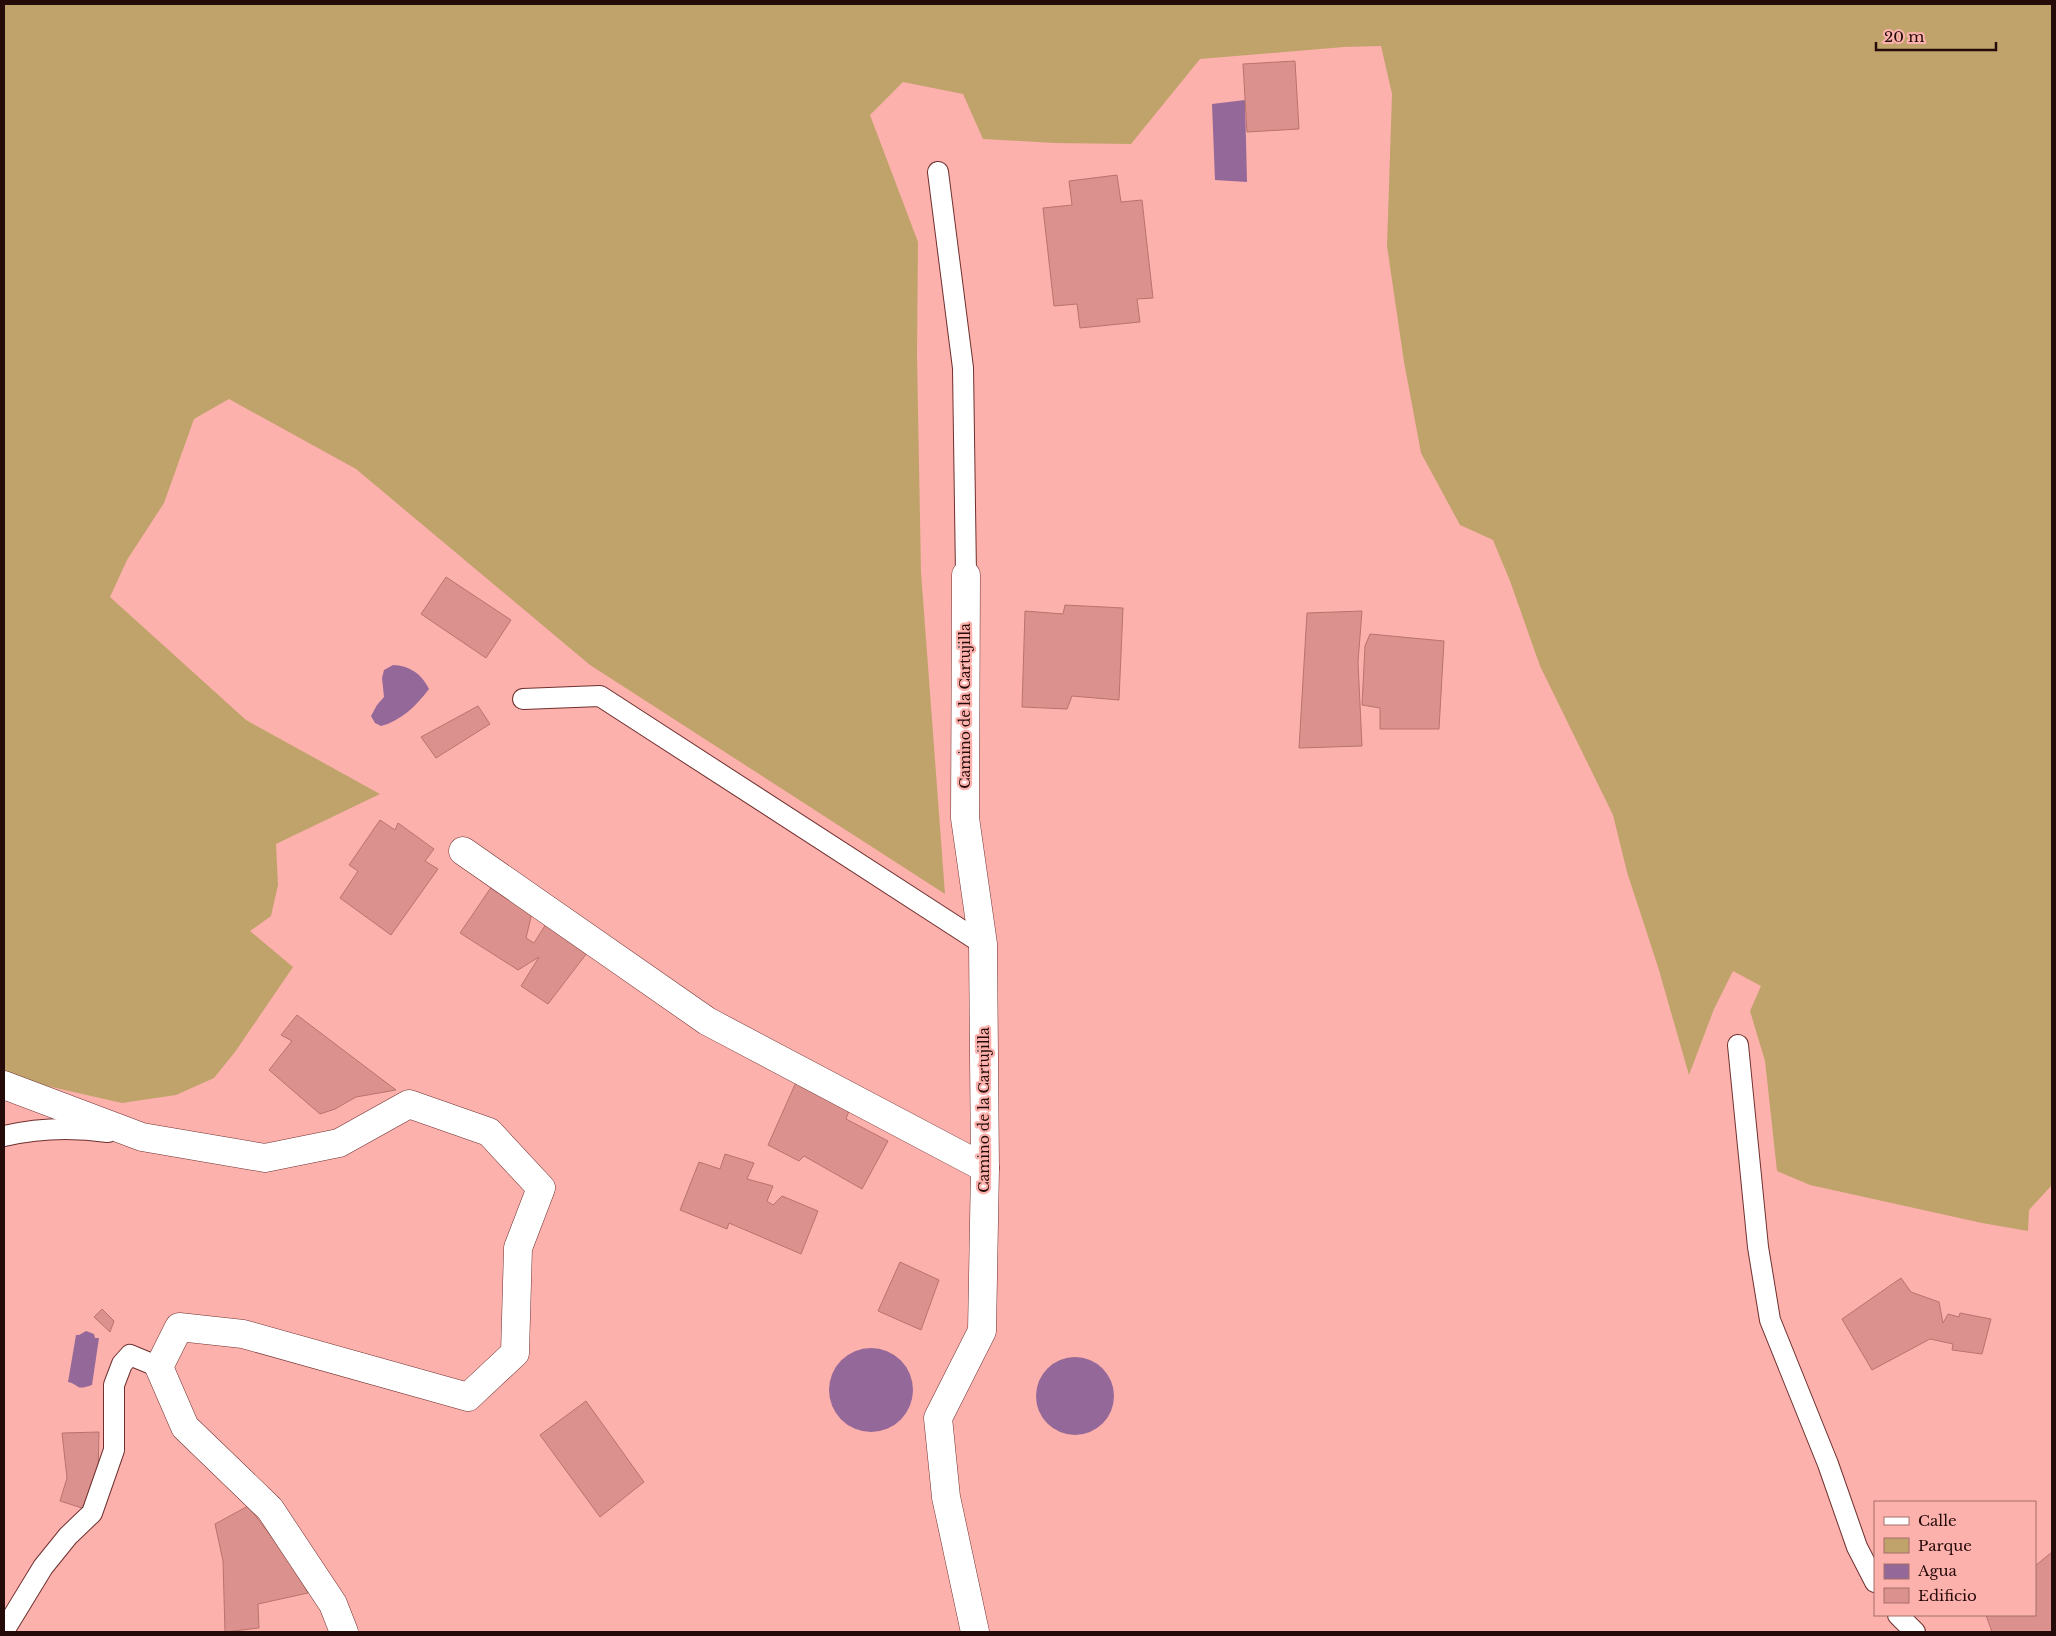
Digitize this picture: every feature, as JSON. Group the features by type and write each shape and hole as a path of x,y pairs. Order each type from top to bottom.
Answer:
{"street":[{"name":"Camino de la Cartujilla","path":"966,575 965,818 983,944 985,1168 982,1331 938,1418 946,1497 975,1632"},
{"path":"462,851 707,1021 985,1168"},
{"path":"4,1085 142,1137 265,1158 339,1143 410,1104 489,1132 541,1188 518,1248 515,1353 468,1397 243,1334 179,1327 159,1367 185,1427 270,1509 333,1604 344,1632"}],"lane":[{"path":"938,172 964,368 966,575"},
{"path":"523,699 600,696 983,944"},
{"path":"1738,1045 1758,1247 1770,1320 1828,1464 1857,1547 1874,1580"},
{"path":"4,1136 28,1130 82,1129 142,1137"},
{"path":"4,1631 43,1567 68,1536 92,1513 114,1450 114,1385 122,1364 130,1355 159,1367"},
{"path":"1899,1616 1915,1632"}],"green space":[{"path":"4,4 2052,4 2052,1185 2029,1210 2028,1231 1982,1223 1810,1185 1777,1171 1765,1061 1750,1011 1761,986 1733,971 1714,1009 1689,1075 1658,967 1627,872 1613,815 1540,666 1510,581 1493,540 1460,525 1421,453 1404,362 1387,246 1392,94 1381,46 1344,47 1200,59 1131,144 1054,143 983,139 963,94 903,82 870,115 918,242 917,355 921,572 945,894 590,665 356,469 229,399 194,419 164,503 127,560 110,597 246,720 380,794 276,844 278,885 271,916 250,931 293,967 235,1052 214,1078 176,1095 122,1103 47,1086 4,1071"}],"water":[{"path":"1245,100 1247,182 1215,180 1212,104"},
{"path":"393,665 399,665 414,671 423,679 429,689 408,712 381,726 375,723 371,716 384,697 382,678 384,670"},
{"path":"86,1331 94,1334 95,1338 99,1338 92,1385 80,1387 68,1382 76,1335"},
{"path":"871,1348 887,1351 901,1360 910,1374 913,1390 910,1406 901,1420 887,1429 871,1432 855,1429 841,1420 832,1406 829,1390 832,1374 841,1360 855,1351"},
{"path":"1067,1357 1083,1357 1097,1363 1108,1374 1114,1388 1114,1404 1108,1418 1097,1429 1083,1435 1067,1435 1053,1429 1042,1418 1036,1404 1036,1388 1042,1374 1053,1363"}],"building":[{"path":"1295,61 1299,129 1247,132 1243,64"},
{"path":"1117,175 1121,202 1142,200 1153,298 1137,299 1140,322 1080,328 1077,304 1054,306 1043,208 1072,205 1069,181"},
{"path":"446,577 511,620 486,658 421,614"},
{"path":"1065,605 1123,608 1119,700 1072,696 1067,709 1022,707 1025,611 1063,614"},
{"path":"1362,611 1358,662 1362,746 1299,748 1307,613"},
{"path":"1370,634 1444,641 1439,729 1380,729 1380,708 1362,705 1365,646"},
{"path":"478,706 490,724 436,758 421,737"},
{"path":"380,820 395,830 398,823 434,849 425,861 438,869 391,935 340,898 358,871 349,865"},
{"path":"492,886 532,913 526,938 534,943 546,924 587,953 548,1004 521,986 539,957 518,970 460,933"},
{"path":"297,1015 396,1090 356,1097 335,1109 320,1114 269,1070 292,1041 281,1035"},
{"path":"797,1080 849,1111 846,1119 888,1141 862,1189 804,1156 799,1161 768,1145"},
{"path":"725,1154 754,1163 747,1179 773,1186 767,1201 773,1205 782,1196 818,1211 801,1254 729,1223 727,1229 680,1210 699,1162 720,1169"},
{"path":"900,1262 939,1280 921,1330 878,1311"},
{"path":"1901,1278 1911,1292 1939,1302 1943,1323 1948,1314 1959,1317 1960,1313 1991,1319 1982,1354 1952,1350 1953,1344 1930,1339 1872,1370 1842,1319"},
{"path":"102,1309 114,1321 110,1332 94,1317"},
{"path":"586,1401 644,1482 600,1517 540,1435"},
{"path":"99,1432 98,1476 82,1508 60,1501 67,1478 62,1433"},
{"path":"248,1506 292,1564 308,1593 258,1604 259,1628 225,1632 223,1561 215,1524"},
{"path":"2052,1552 2052,1632 1992,1632 1986,1616 2036,1616 2036,1565"}]}
